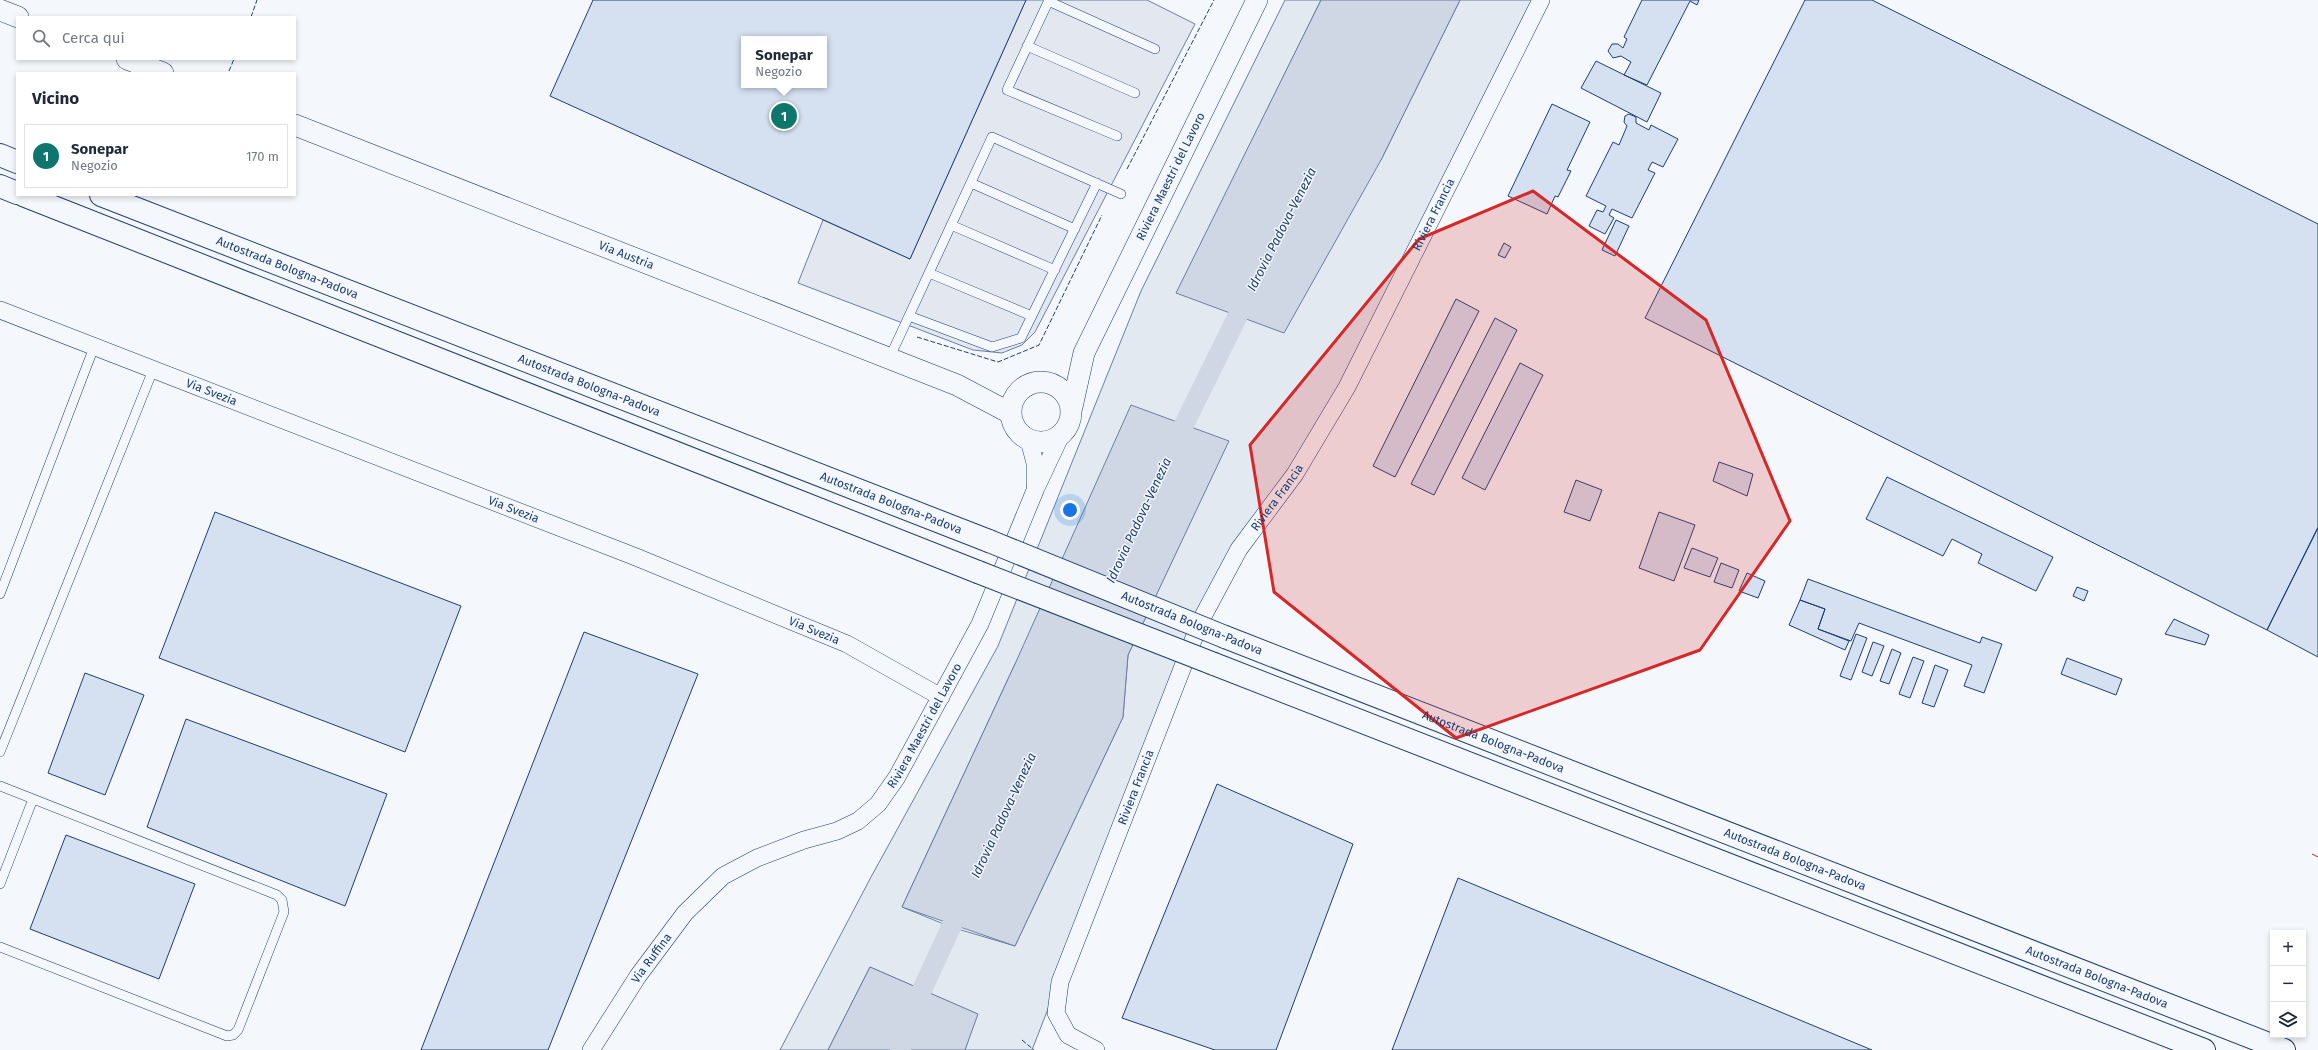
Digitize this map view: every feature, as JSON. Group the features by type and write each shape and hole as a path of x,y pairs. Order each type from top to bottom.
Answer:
{"highway":[{"path":"0,155 16,162"},
{"path":"0,186 16,193"},
{"path":"26,196 978,572 2204,1050"},
{"name":"Autostrada Bologna-Padova","path":"104,196 989,541 1225,637 2284,1050"}],"street":[{"name":"Riviera Maestri del Lavoro","path":"723,876 757,858 804,840 837,831 858,821 878,804 897,778 980,624 1036,488 1061,435 1068,427 1072,417 1072,407 1084,353 1257,0"},
{"name":"Riviera Francia","path":"1096,1050 1068,1036 1056,1014 1060,982 1201,620 1239,549 1295,474 1346,387 1541,0"},
{"path":"0,10 16,16"},
{"path":"130,60 160,72"},
{"name":"Via Austria","path":"296,125 957,386 1010,413"},
{"name":"Via Svezia","path":"0,310 636,557 847,644 941,697"},
{"name":"Riviera Maestri del Lavoro","path":"1020,389 1033,382 1048,381 1066,370 1084,353"},
{"path":"1048,381 1064,390 1072,407"},
{"name":"Via Austria","path":"957,386 989,390 1020,389"},
{"path":"1020,389 1013,400 1010,413 1013,424 1019,434 1029,440 1045,442 1061,435"},
{"name":"Riviera Maestri del Lavoro","path":"1029,440 1035,463 1036,488"},
{"name":"Via Ruffina","path":"591,1050 638,976 685,913 723,876"}],"lane":[{"path":"1117,136 1007,90 1048,1 1155,49"},
{"path":"1027,46 1135,93"},
{"path":"889,359 992,136 1121,194"},
{"path":"971,183 1075,229"},
{"path":"909,316 992,347 1021,338 1098,183"},
{"path":"951,225 1055,270"},
{"path":"929,273 1032,316"},
{"path":"0,594 94,347"},
{"path":"0,752 152,370"},
{"path":"0,786 277,895 282,900 284,912 238,1030 233,1035 226,1036 0,947"},
{"path":"0,884 33,799"}],"highlighted area":[{"path":"1533,191 1706,320 1790,521 1700,650 1456,738 1274,592 1250,445 1419,239"}],"shaded area":[{"path":"1026,0 1147,0 1195,24 1035,332 1022,345 1002,353 973,350 798,283 823,220 910,259"},
{"path":"1285,0 1321,0 1177,293 1381,160 1460,0 1538,0 1347,387 1239,549 1167,703 1032,1050 965,1050 977,1014 870,967 828,1050 780,1050 871,877 998,646 1141,291","holes":["1228,441 1128,655 1123,717 1015,946 951,927 902,907 1015,664"]}],"water":[{"path":"1321,0 1460,0 1381,160 1284,333 1176,293"},
{"path":"1131,405 1229,441 1128,655 1123,717 1015,946 902,907 1015,664"},
{"path":"870,967 978,1014 965,1050 828,1050"}],"building":[{"path":"593,0 1026,0 910,259 550,96"},
{"path":"1642,0 1699,0 1697,5 1690,1 1647,85 1624,75 1631,62 1621,56 1613,58 1608,51 1612,44 1618,44 1623,48 1627,39 1624,37"},
{"path":"1805,0 1872,0 2318,224 2318,527 2267,630 1645,318"},
{"path":"1596,61 1661,93 1647,122 1581,88"},
{"path":"1552,104 1590,122 1567,170 1571,171 1558,197 1555,196 1547,214 1508,196"},
{"path":"1629,114 1636,117 1636,123 1649,130 1651,125 1678,139 1663,167 1652,162 1648,170 1655,173 1632,218 1612,209 1609,215 1614,218 1605,234 1589,226 1597,210 1603,212 1606,206 1586,196 1613,142 1619,145 1627,126 1624,122 1625,116"},
{"path":"1616,220 1629,226 1615,256 1602,250"},
{"path":"1504,243 1511,247 1505,258 1498,255"},
{"path":"1456,299 1479,311 1395,477 1373,466"},
{"path":"1495,318 1517,330 1434,495 1411,484"},
{"path":"1520,363 1543,375 1485,490 1462,478"},
{"path":"1719,462 1753,474 1747,496 1713,481"},
{"path":"1887,477 2053,557 2036,591 1978,563 1982,554 1952,539 1943,556 1866,519"},
{"path":"1576,480 1602,490 1590,521 1564,512"},
{"path":"215,512 461,606 405,752 159,658"},
{"path":"1659,512 1695,525 1674,581 1639,568"},
{"path":"2318,528 2318,657 2267,630"},
{"path":"1692,548 1718,558 1710,577 1684,568"},
{"path":"1721,563 1739,570 1732,588 1714,582"},
{"path":"1747,573 1765,581 1758,598 1739,591"},
{"path":"1808,579 1980,643 1982,637 2002,644 1984,693 1964,686 1972,665 1859,623 1851,641 1818,629 1825,609 1800,600"},
{"path":"2077,587 2088,591 2084,601 2073,596"},
{"path":"1800,600 1825,609 1818,629 1849,641 1845,650 1789,625"},
{"path":"2174,619 2209,635 2205,645 2165,634"},
{"path":"584,632 698,674 548,1050 421,1050"},
{"path":"1856,634 1867,638 1851,680 1840,676"},
{"path":"1873,642 1884,646 1872,676 1862,672"},
{"path":"1892,649 1901,653 1889,684 1880,681"},
{"path":"1913,657 1924,661 1910,698 1899,694"},
{"path":"2067,658 2122,679 2116,695 2061,674"},
{"path":"1935,665 1948,670 1934,707 1922,703"},
{"path":"85,673 144,695 105,795 48,773"},
{"path":"186,719 387,794 345,906 147,827"},
{"path":"1217,784 1353,844 1276,1050 1215,1050 1122,1018"},
{"path":"66,835 195,884 159,979 30,929"},
{"path":"1458,878 1872,1050 1392,1050"}],"waterway":[{"name":"Idrovia Padova-Venezia","path":"1172,449 1250,291"},
{"name":"Idrovia Padova-Venezia","path":"900,1050 921,992 964,899"}],"fence":[{"path":"251,16 257,0"},
{"path":"1127,169 1214,0"},
{"path":"229,71 234,60"},
{"path":"917,337 998,362 1039,345 1102,215"},
{"path":"1022,1040 1034,1050"}],"power":[{"path":"2312,854 2318,857"}],"place":[{"name":"Sonepar","path":"784,116"}]}
